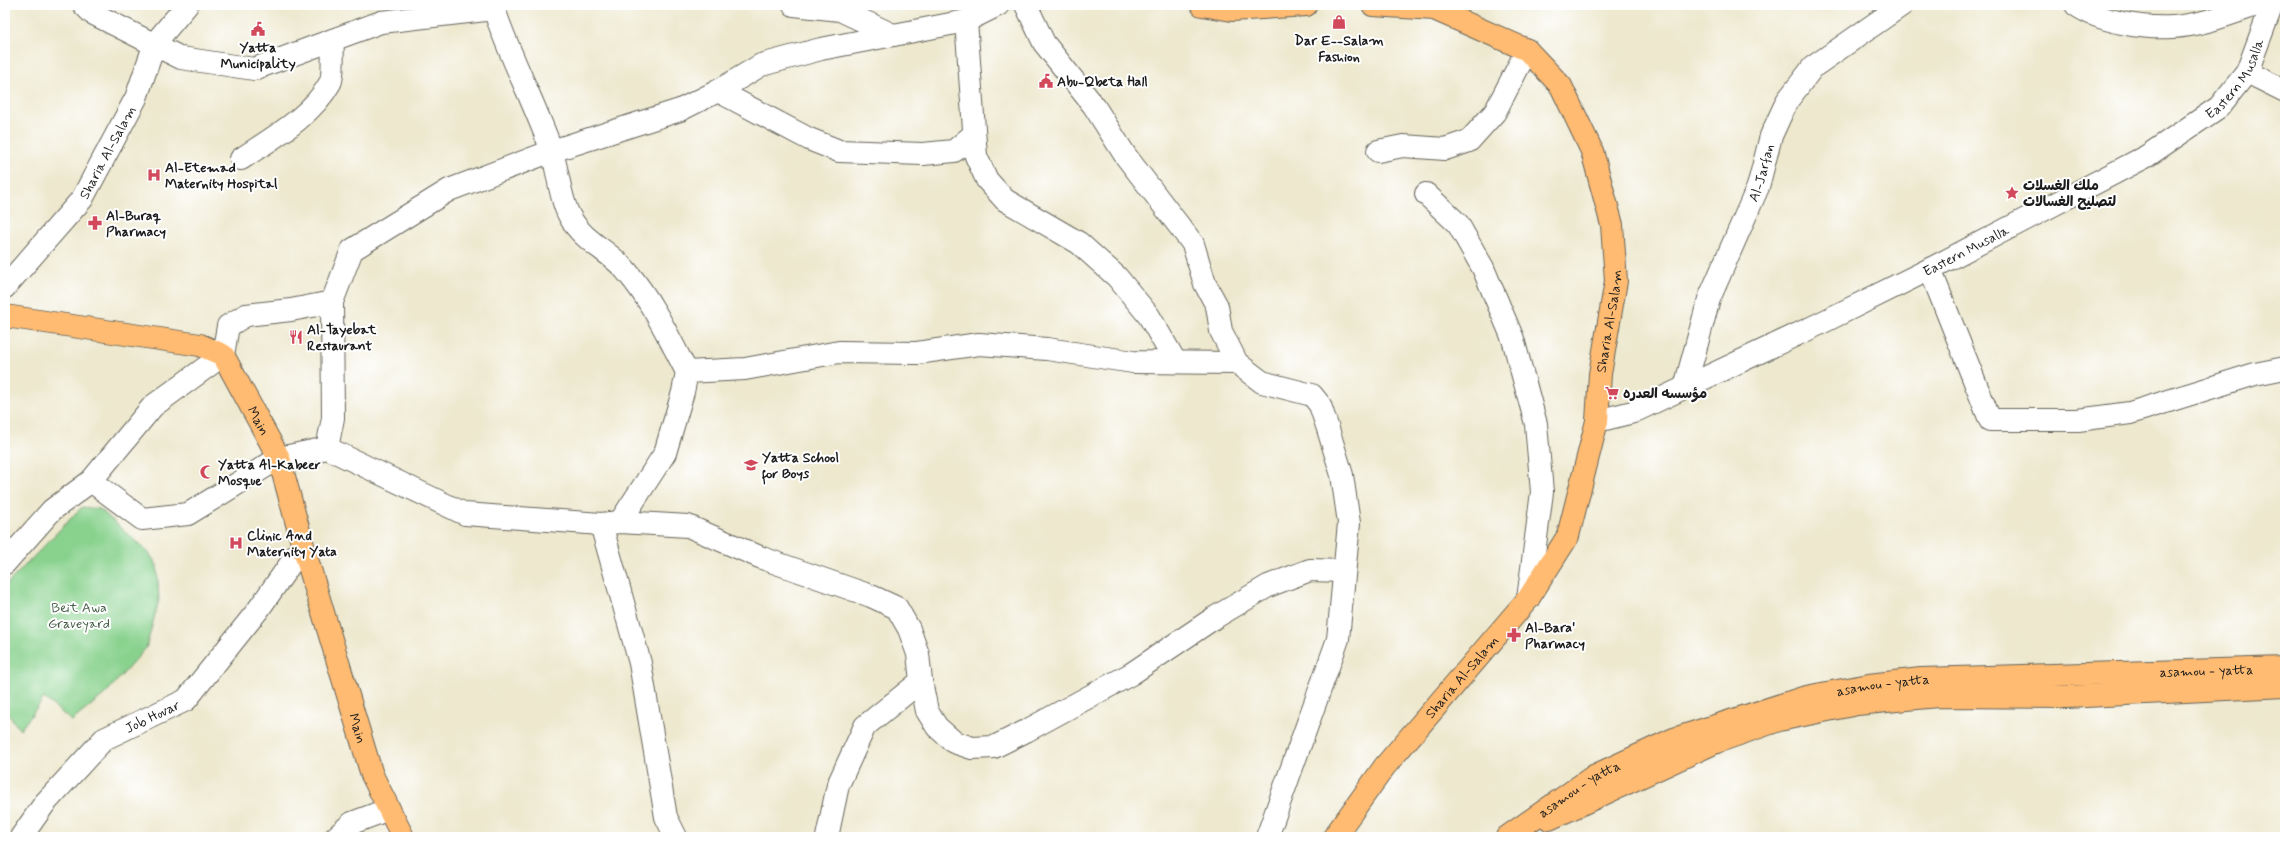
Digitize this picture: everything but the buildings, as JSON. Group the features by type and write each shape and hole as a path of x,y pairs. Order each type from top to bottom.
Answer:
{"main road":[{"path":"1202,5 1232,10 1306,5"},
{"name":"Sharia Al-Salam","path":"1334,837 1385,766 1528,599 1568,536 1597,421 1600,374 1616,281 1612,225 1592,151 1561,86 1527,50 1437,7 1373,5"},
{"path":"5,316 200,345 223,355"},
{"name":"Main","path":"223,355 279,458 303,546 372,775 403,837"},
{"name":"asamou - yatta","path":"1511,835 1602,773 1674,739 1806,697 1870,685 1921,679 2285,668"},
{"name":"asamou - yatta","path":"1511,835 1574,809 1633,779 1716,742 1779,720 1857,704 1937,696 2066,697 2285,686"}],"street":[{"path":"84,5 92,13 155,43 181,58 254,69 381,22 494,7 506,46 527,87 552,151 569,215 579,231 627,271 652,304 687,372 684,392 665,453 610,523"},
{"name":"Sharia Al-Salam","path":"5,287 82,199 136,98 155,43 187,5"},
{"path":"794,5 840,10 893,35"},
{"path":"327,448 333,418 332,302 352,250 449,190 552,151 680,110 718,91 761,65 821,49 966,21 998,5"},
{"path":"1026,5 1044,43 1094,106 1125,155 1193,244 1205,284 1217,306 1221,331 1238,363 1262,382 1312,395 1320,405 1343,482 1349,523 1338,639 1267,837"},
{"name":"Al-Jarfan","path":"1685,386 1708,299 1758,187 1773,130 1787,101 1813,67 1902,5"},
{"path":"2076,5 2085,11 2120,23 2173,27 2213,20 2256,5"},
{"name":"Eastern Musalla","path":"1597,421 1633,412 1930,270 2147,156 2219,107 2246,72 2272,5"},
{"path":"966,21 973,134 976,156 981,169 996,190 1017,208 1034,215 1079,243 1117,277 1149,316 1175,361"},
{"path":"241,159 281,134 310,107 331,82 333,40"},
{"path":"1378,151 1403,146 1445,149 1469,141 1495,112 1527,50"},
{"path":"2246,72 2285,91"},
{"path":"718,91 809,139 839,151 923,154 954,151 973,134"},
{"path":"1426,194 1458,224 1483,268 1513,339 1536,424 1542,492 1528,599"},
{"path":"1930,270 1990,420 2078,420 2130,413 2255,374 2285,368"},
{"path":"5,563 52,510 91,481 153,406 223,355 228,326 246,315 291,310 332,302"},
{"path":"687,372 745,369 839,352 917,353 979,344 1047,349 1133,362 1175,361 1238,363"},
{"path":"91,481 142,519 188,514 279,458 327,448 465,514 688,526 762,558 872,596 897,608 909,629 918,654 921,681 927,711 937,727 954,742 972,748 994,746 1026,731 1131,674 1214,618 1268,586 1310,570 1344,570"},
{"path":"610,523 640,663 666,817 676,837"},
{"name":"Job Hovar","path":"21,837 45,803 104,739 186,700 258,610 303,546"},
{"path":"827,837 838,785 865,726 921,681"},
{"path":"336,837 352,822 389,809"}],"green space":[{"name":"Beit Awa Graveyard","path":"82,507 100,509 148,552 157,565 159,600 146,648 106,693 72,721 44,698 20,730 5,710 5,586"}],"place":[{"name":"Dar E--Salam Fashion","path":"1339,22"},
{"name":"Yatta Municipality","path":"258,29"},
{"name":"Abu-Qbeta Hall","path":"1046,81"},
{"name":"Al-Etemad Maternity Hospital","path":"154,175"},
{"name":"ملك الغسلات لتصليح الغسالات","path":"2012,193"},
{"name":"Al-Buraq Pharmacy","path":"95,223"},
{"name":"Al-Tayebat Restaurant","path":"296,337"},
{"name":"مؤسسه العدره","path":"1612,393"},
{"name":"Yatta School for Boys","path":"751,465"},
{"name":"Yatta Al-Kabeer Mosque","path":"207,472"},
{"name":"Clinic And Maternity Yata","path":"236,543"},
{"name":"Al-Bara' Pharmacy","path":"1514,635"}]}
